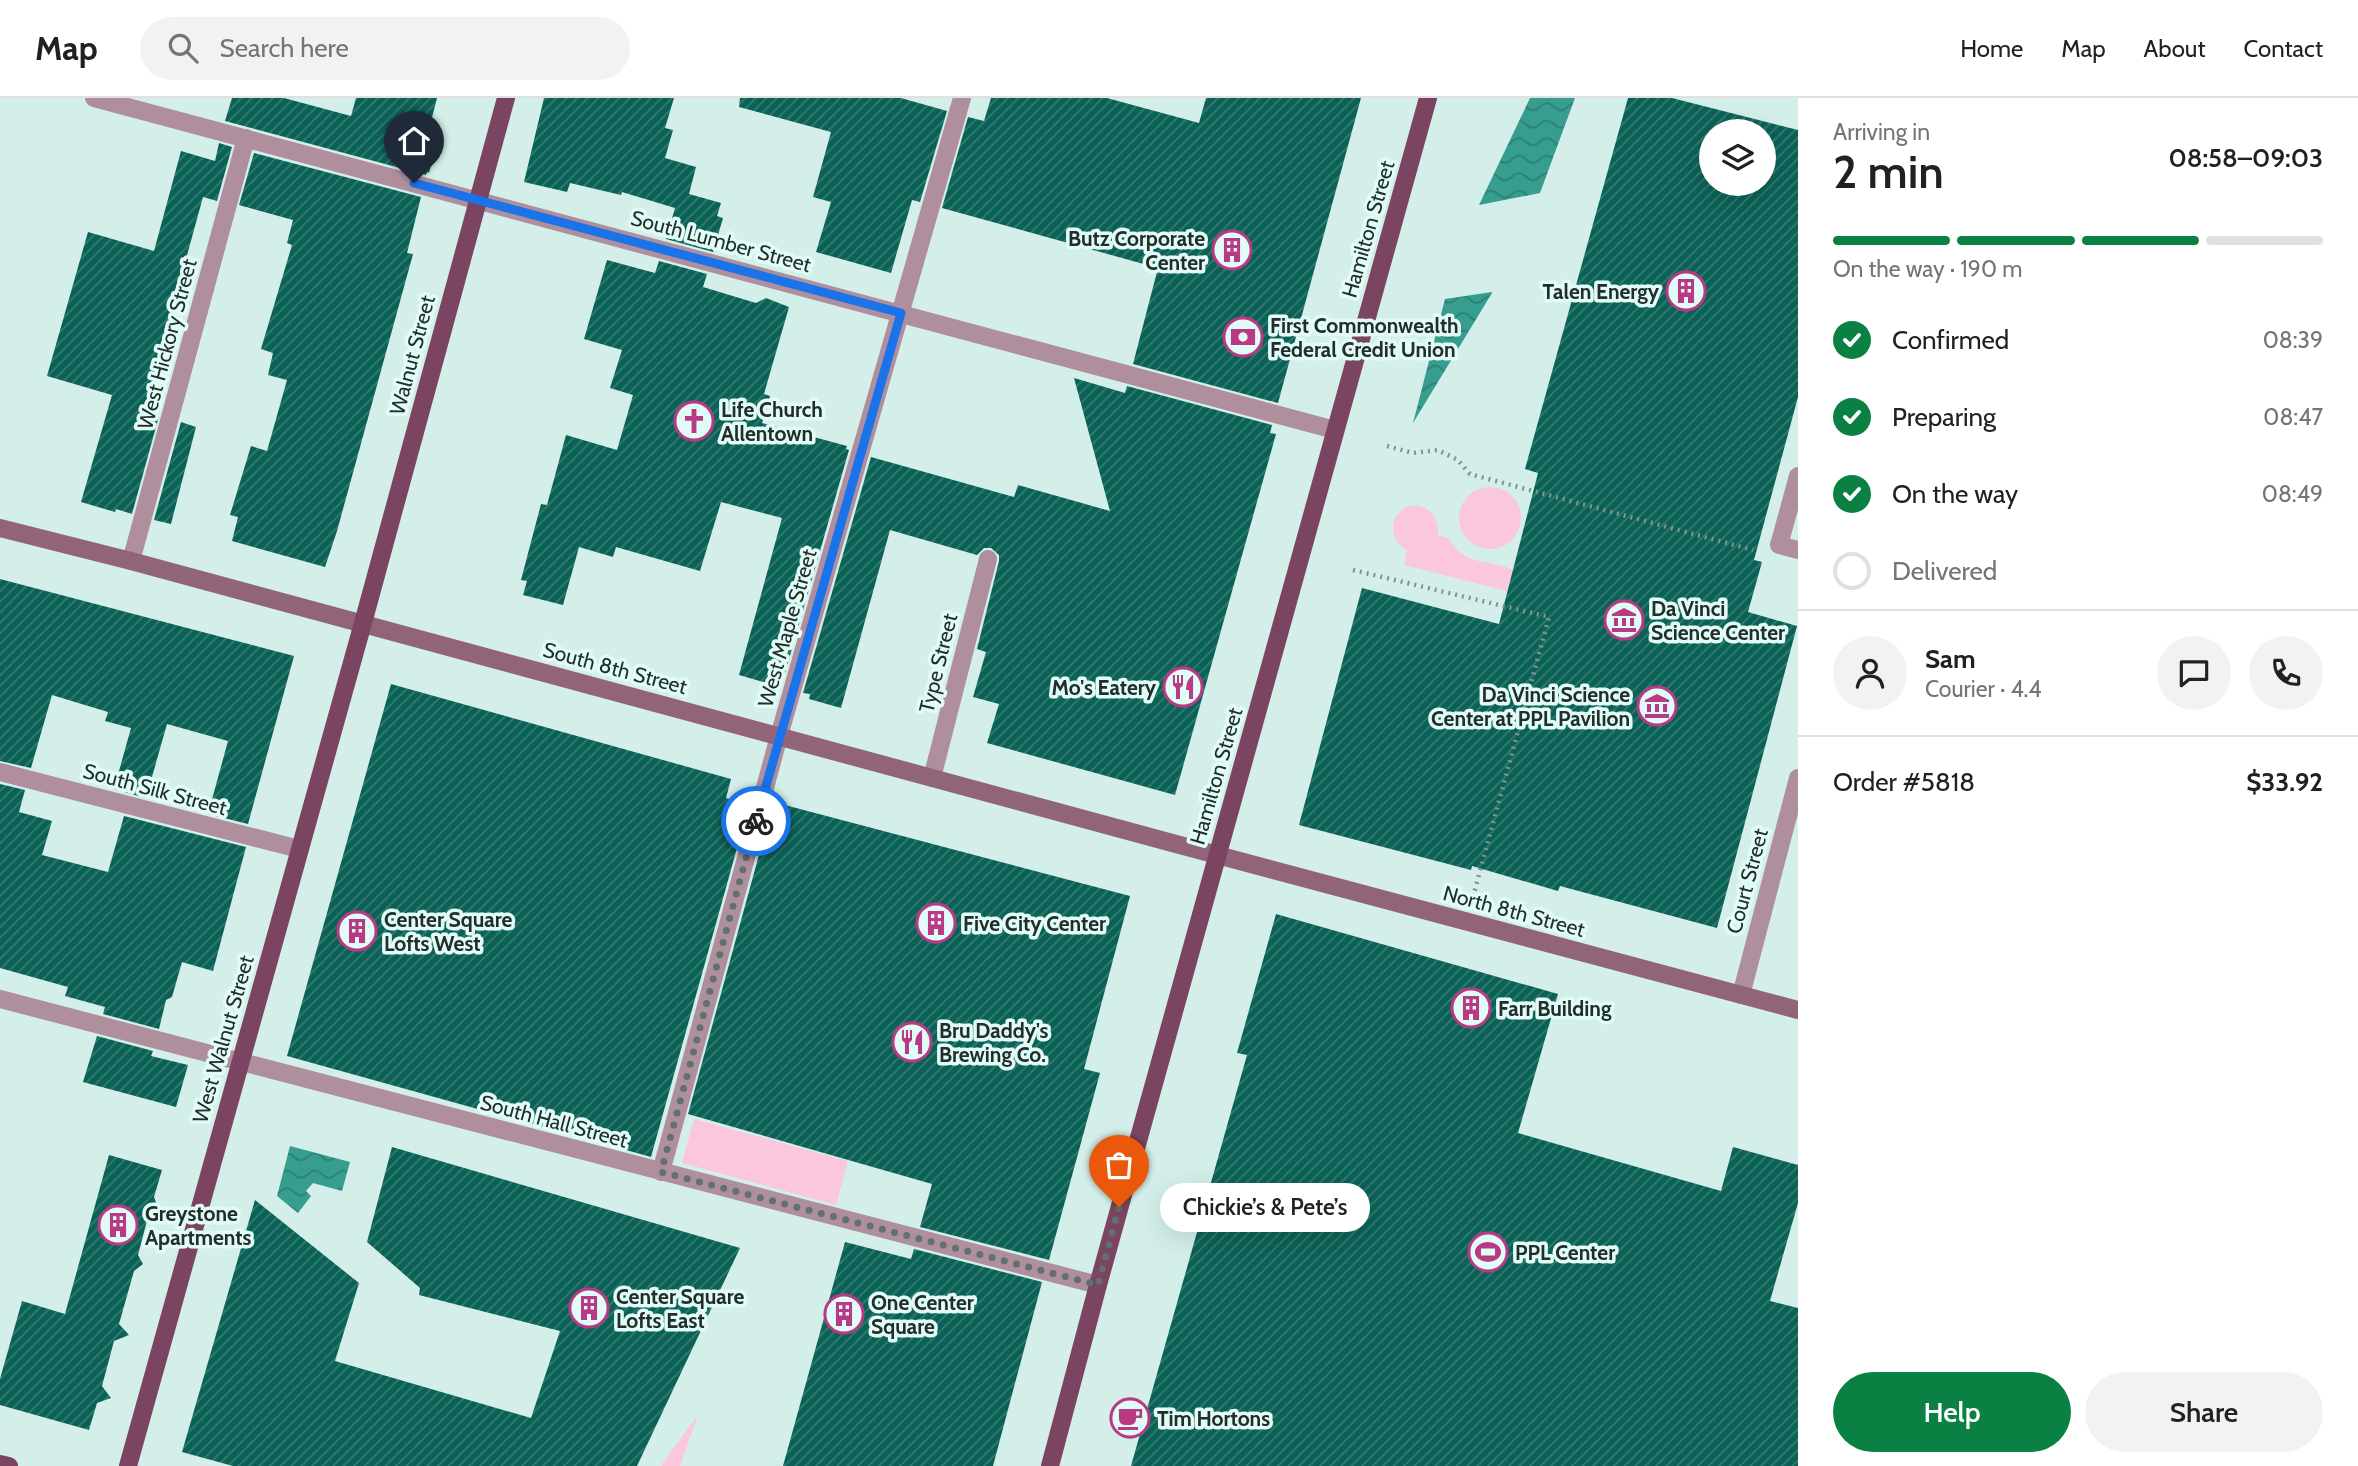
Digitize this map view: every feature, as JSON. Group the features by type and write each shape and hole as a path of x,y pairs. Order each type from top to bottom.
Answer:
{"main road":[{"name":"Walnut Street","path":"363,623 506,98"},
{"name":"Hamilton Street","path":"1050,1466 1428,98"},
{"name":"South 8th Street","path":"0,528 363,623 1218,856"},
{"name":"West Walnut Street","path":"128,1466 363,623"},
{"name":"North 8th Street","path":"1218,856 1798,1010"},
{"path":"0,1464 9,1466"}],"lane":[{"name":"South Lumber Street","path":"94,98 1335,430"},
{"name":"West Maple Street","path":"661,1172 779,736 901,313 958,99"},
{"name":"West Hickory Street","path":"131,561 246,138"},
{"path":"1798,476 1779,545 1798,550"},
{"name":"Type Street","path":"932,778 988,559"},
{"name":"South Silk Street","path":"0,772 299,849"},
{"name":"Court Street","path":"1741,995 1798,778"},
{"name":"South Hall Street","path":"0,999 1098,1285"}],"path":[{"path":"1387,446 1413,453 1438,450 1458,460 1470,474 1757,551"},
{"path":"1353,570 1549,617 1466,921"}],"shaded area":[{"path":"1484,487 1496,487 1512,496 1519,506 1519,530 1512,540 1496,549 1484,549 1473,544 1464,535 1459,524 1459,512 1464,501 1473,492"},
{"path":"1413,505 1425,508 1433,514 1438,535 1448,538 1462,554 1513,570 1507,591 1404,565 1406,552 1409,552 1397,541 1393,527 1398,514"},
{"path":"694,1119 848,1161 836,1205 682,1163"},
{"path":"698,1415 680,1466 662,1466 662,1464"}],"water":[{"path":"1530,98 1575,98 1540,193 1479,205"},
{"path":"1492,293 1413,423 1445,299"},
{"path":"290,1146 350,1162 342,1191 313,1183 306,1191 311,1196 298,1213 277,1196"}],"building":[{"path":"232,98 284,98 351,116 356,98 437,98 427,137 438,140 429,173 426,175 225,121"},
{"path":"544,98 674,98 665,128 673,130 665,158 696,167 689,194 721,203 717,216 723,218 713,252 666,239 675,208 622,192 621,195 570,183 567,192 524,182"},
{"path":"740,98 901,98 947,111 920,202 912,200 891,273 816,252 831,202 813,197 831,132 739,107"},
{"path":"991,98 1107,98 1199,123 1206,98 1361,98 1278,403 1133,364 1158,268 942,208 968,117 984,121"},
{"path":"1628,98 1672,98 1755,119 1699,119 1699,196 1776,196 1776,124 1798,130 1798,397 1754,560 1762,562 1748,612 1797,626 1717,928 1560,886 1558,891 1472,866 1471,870 1299,825 1362,588 1499,624 1538,473 1525,469"},
{"path":"219,143 232,147 217,201 203,197 144,412 159,416 132,514 81,502 112,395 47,376 88,232 154,251 181,151 215,161"},
{"path":"254,153 421,197 407,253 413,254 325,567 232,541 238,517 230,515 251,446 267,451 287,380 268,375 273,353 261,349 292,245 287,243 293,220 239,205"},
{"name":"Life Church Allentown","path":"607,260 655,273 659,261 707,274 703,287 756,303 766,298 789,307 764,394 770,396 762,423 847,446 846,449 849,450 781,687 739,675 782,518 721,502 700,571 616,547 613,557 579,547 563,605 523,595 527,581 521,580 541,504 547,505 566,435 617,450 633,395 610,388 622,350 584,339"},
{"path":"1074,378 1125,393 1127,386 1272,425 1270,433 1276,434 1175,795 987,743 999,704 973,697 986,652 977,649 999,561 999,555 991,548 984,548 977,555 890,530 841,708 809,699 810,694 803,693 871,457 1014,497 1018,485 1110,511"},
{"path":"181,422 196,427 171,524 154,520"},
{"path":"0,579 294,656 248,824 208,814 228,741 167,724 146,798 114,789 131,728 105,721 108,712 52,695 31,768 0,761"},
{"path":"391,684 731,779 726,798 749,805 651,1157 287,1056"},
{"path":"0,784 25,790 19,812 52,821 42,855 108,872 124,816 246,847 213,971 182,962 172,997 166,1000 159,1029 103,1014 105,1007 65,996 68,987 0,968"},
{"path":"781,804 1130,896 1084,1069 1100,1073 1049,1260 920,1227 932,1184 688,1114 771,811 778,813"},
{"name":"PPL Center","path":"1276,914 1558,994 1518,1133 1721,1191 1733,1147 1798,1165 1798,1203 1770,1301 1798,1308 1798,1466 1131,1466 1247,1055 1237,1053"},
{"path":"97,1036 153,1051 151,1056 188,1065 176,1107 83,1082"},
{"name":"Center Square Lofts East","path":"392,1147 740,1248 637,1466 233,1466 182,1452 255,1200 359,1283 335,1361 531,1418 560,1331 419,1295 420,1288 367,1242"},
{"path":"109,1155 162,1170 154,1197 158,1208 149,1213 138,1255 143,1264 134,1271 119,1324 129,1335 114,1341 102,1386 111,1398 97,1403 89,1430 0,1405 0,1379 22,1301 65,1314"},
{"path":"845,1242 911,1259 914,1249 1042,1282 993,1466 783,1466"}],"way so far":[{"path":"756,821 661,1172 1098,1285 1119,1207"}],"place":[{"name":"Butz Corporate Center","path":"1232,250"},
{"name":"Talen Energy","path":"1686,291"},
{"name":"First Commonwealth Federal Credit Union","path":"1243,337"},
{"name":"Life Church Allentown","path":"694,421"},
{"name":"Da Vinci Science Center","path":"1624,620"},
{"name":"Mo's Eatery","path":"1183,687"},
{"name":"Da Vinci Science Center at PPL Pavilion","path":"1657,706"},
{"name":"Five City Center","path":"936,923"},
{"name":"Center Square Lofts West","path":"357,931"},
{"name":"Farr Building","path":"1471,1008"},
{"name":"Bru Daddy's Brewing Co.","path":"912,1042"},
{"name":"Chickie’s & Pete’s","path":"1119,1207"},
{"name":"Greystone Apartments","path":"118,1225"},
{"name":"PPL Center","path":"1488,1252"},
{"name":"Center Square Lofts East","path":"589,1308"},
{"name":"One Center Square","path":"844,1314"},
{"name":"Tim Hortons","path":"1130,1418"}],"route":[{"path":"414,183 901,313 756,821"}]}
